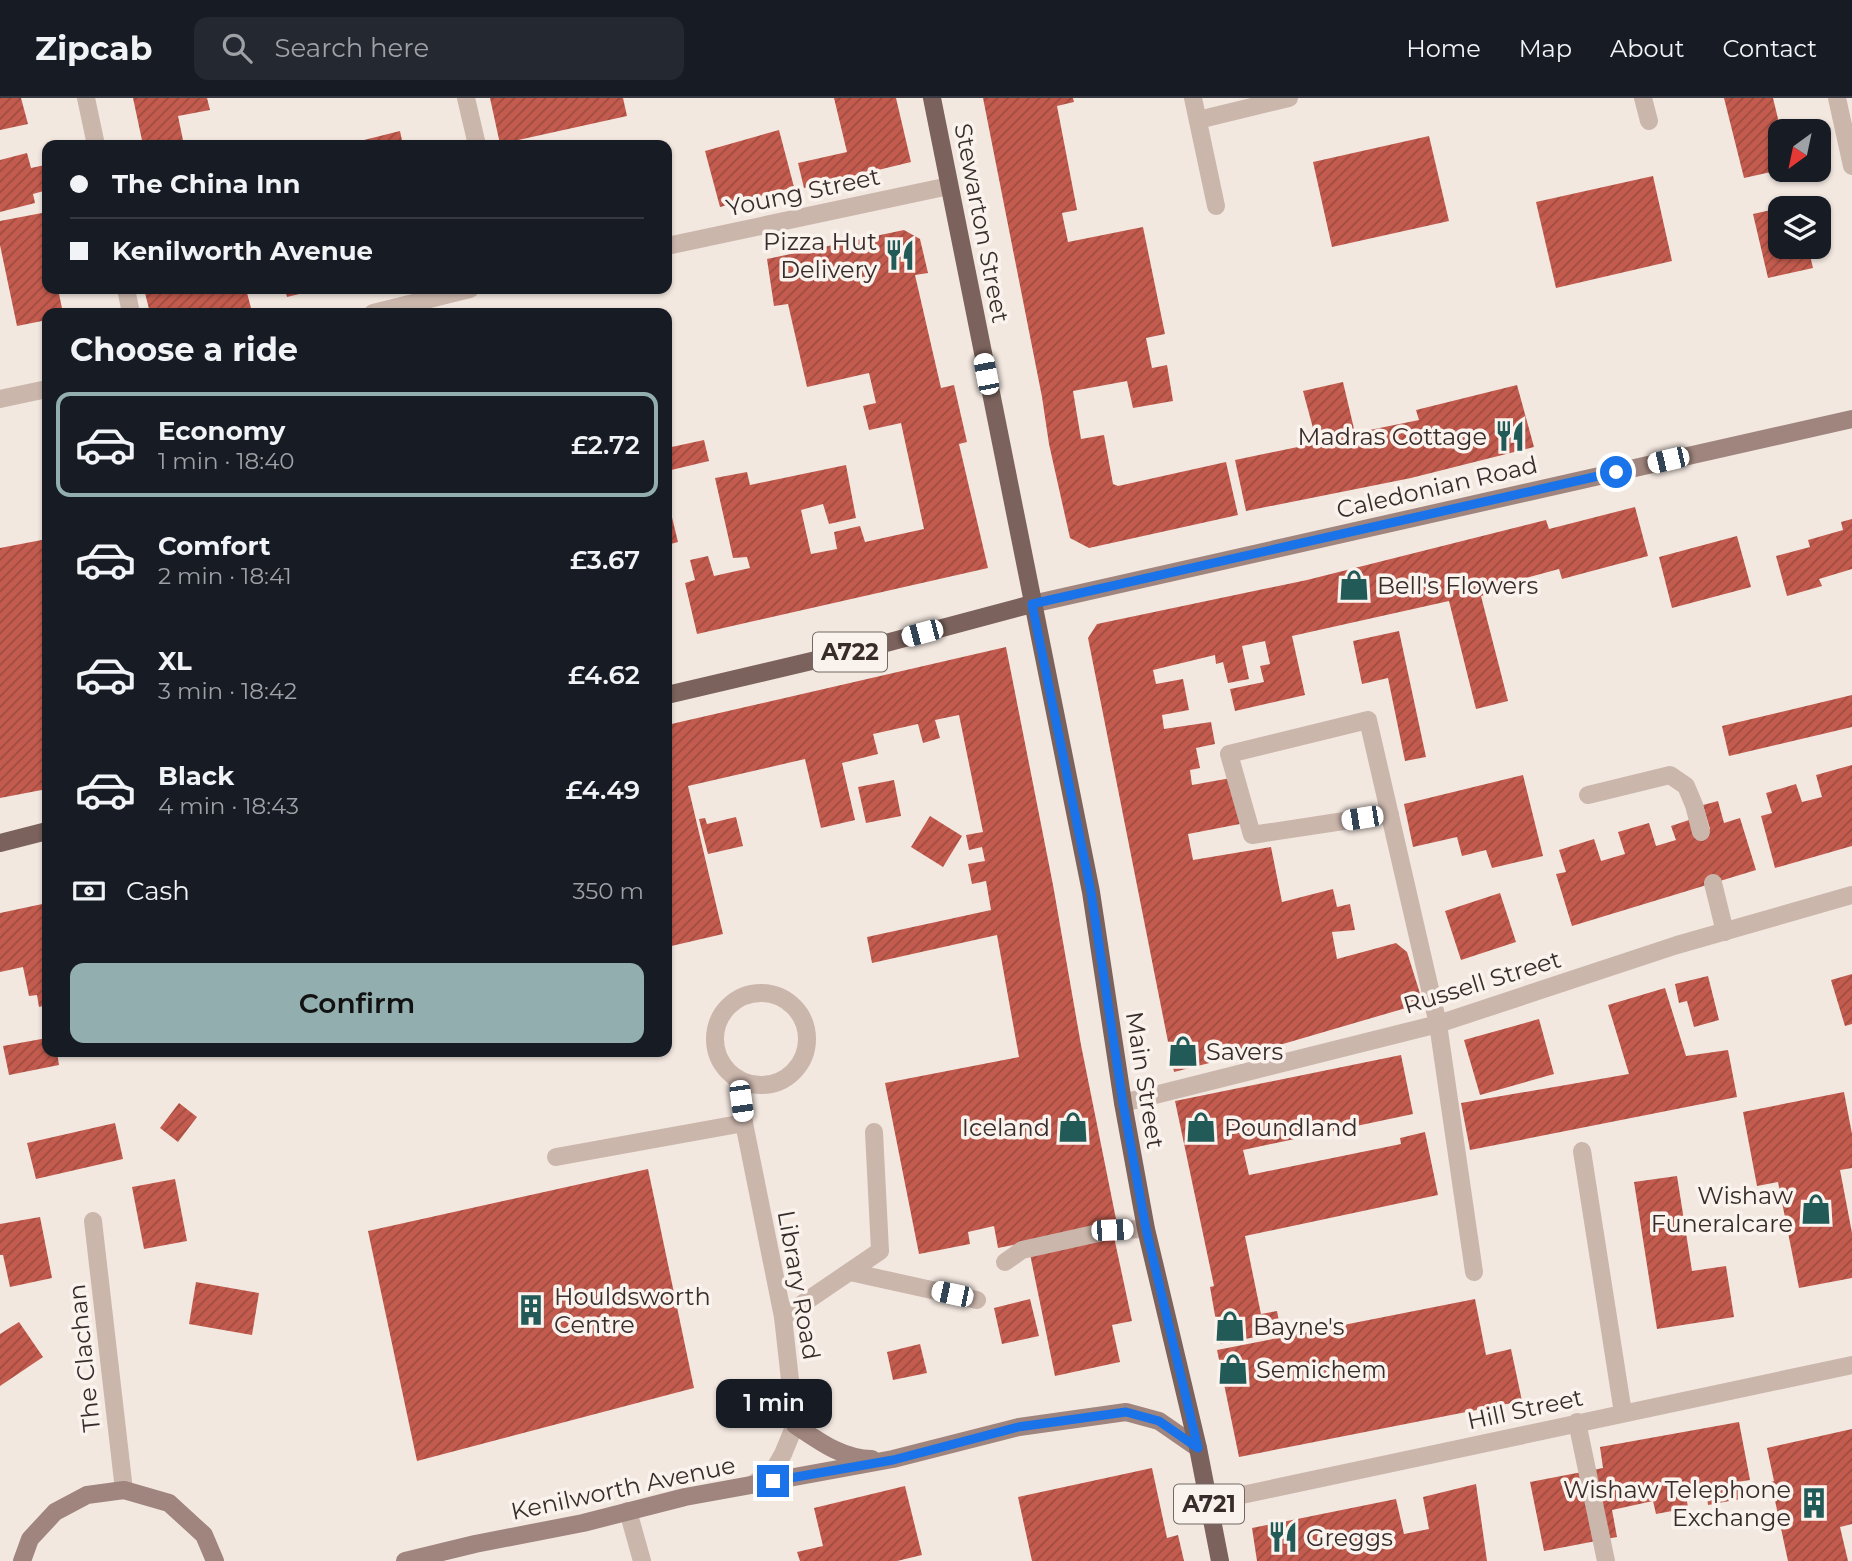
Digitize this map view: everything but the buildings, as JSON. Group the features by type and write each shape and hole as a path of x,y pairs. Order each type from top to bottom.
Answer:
{"main road":[{"name":"Stewarton Street","path":"932,98 1032,604"},
{"name":"Caledonian Road","path":"1032,604 1852,419"},
{"name":"A722","path":"672,694 871,647 1032,604"},
{"name":"Main Street","path":"1032,604 1091,892 1123,1103 1146,1229 1198,1448 1220,1561"},
{"path":"0,842 42,832"},
{"name":"Kenilworth Avenue","path":"405,1561 583,1523 685,1497 893,1460 1018,1427 1126,1412 1159,1421 1198,1448"},
{"name":"Kenilworth Avenue","path":"794,1424 825,1446 857,1459 893,1460"},
{"path":"22,1561 30,1539 55,1512 87,1495 124,1490 169,1503 204,1535 215,1561"}],"street":[{"path":"86,98 95,140"},
{"path":"466,98 476,140"},
{"path":"1193,98 1216,206"},
{"path":"1198,120 1289,98"},
{"path":"1643,98 1649,121"},
{"path":"1836,98 1852,166"},
{"name":"Young Street","path":"672,245 949,186"},
{"path":"393,308 451,294"},
{"path":"0,399 42,390"},
{"path":"1390,814 1252,835 1229,754 1368,720 1390,814 1437,1024 1474,1272"},
{"path":"1588,795 1670,775 1686,786 1694,805 1700,832"},
{"path":"1713,883 1725,932"},
{"name":"Russell Street","path":"1123,1103 1437,1024 1677,945 1852,895"},
{"name":"Library Road","path":"737,1079 768,1085 783,1080 796,1070 804,1057 807,1043 804,1023 792,1005 780,997 766,993 751,994 737,1000 726,1009 718,1021 715,1034 720,1059 737,1079 783,1317 794,1424 775,1468 752,1485"},
{"path":"556,1157 744,1123"},
{"path":"783,1317 880,1251 874,1132"},
{"path":"1582,1151 1623,1413"},
{"name":"The Clachan","path":"93,1221 124,1490"},
{"path":"1005,1262 1022,1250 1112,1230 1146,1229"},
{"path":"850,1272 977,1300"},
{"name":"Hill Street","path":"1209,1502 1852,1364"},
{"path":"1577,1422 1606,1561"},
{"path":"628,1511 642,1561"}],"place":[{"name":"Pizza Hut Delivery","path":"900,255"},
{"name":"Madras Cottage","path":"1510,436"},
{"name":"Bell's Flowers","path":"1354,585"},
{"name":"Savers","path":"1183,1051"},
{"name":"Iceland","path":"1073,1127"},
{"name":"Poundland","path":"1201,1127"},
{"name":"Wishaw Funeralcare","path":"1816,1209"},
{"name":"Houldsworth Centre","path":"531,1310"},
{"name":"Bayne's","path":"1230,1326"},
{"name":"Semichem","path":"1233,1369"},
{"name":"Wishaw Telephone Exchange","path":"1814,1503"},
{"name":"Greggs","path":"1283,1537"}],"route":[{"path":"773,1481 893,1460 1018,1427 1126,1412 1159,1421 1198,1448 1146,1229 1123,1103 1091,892 1032,604 1616,472"}]}
